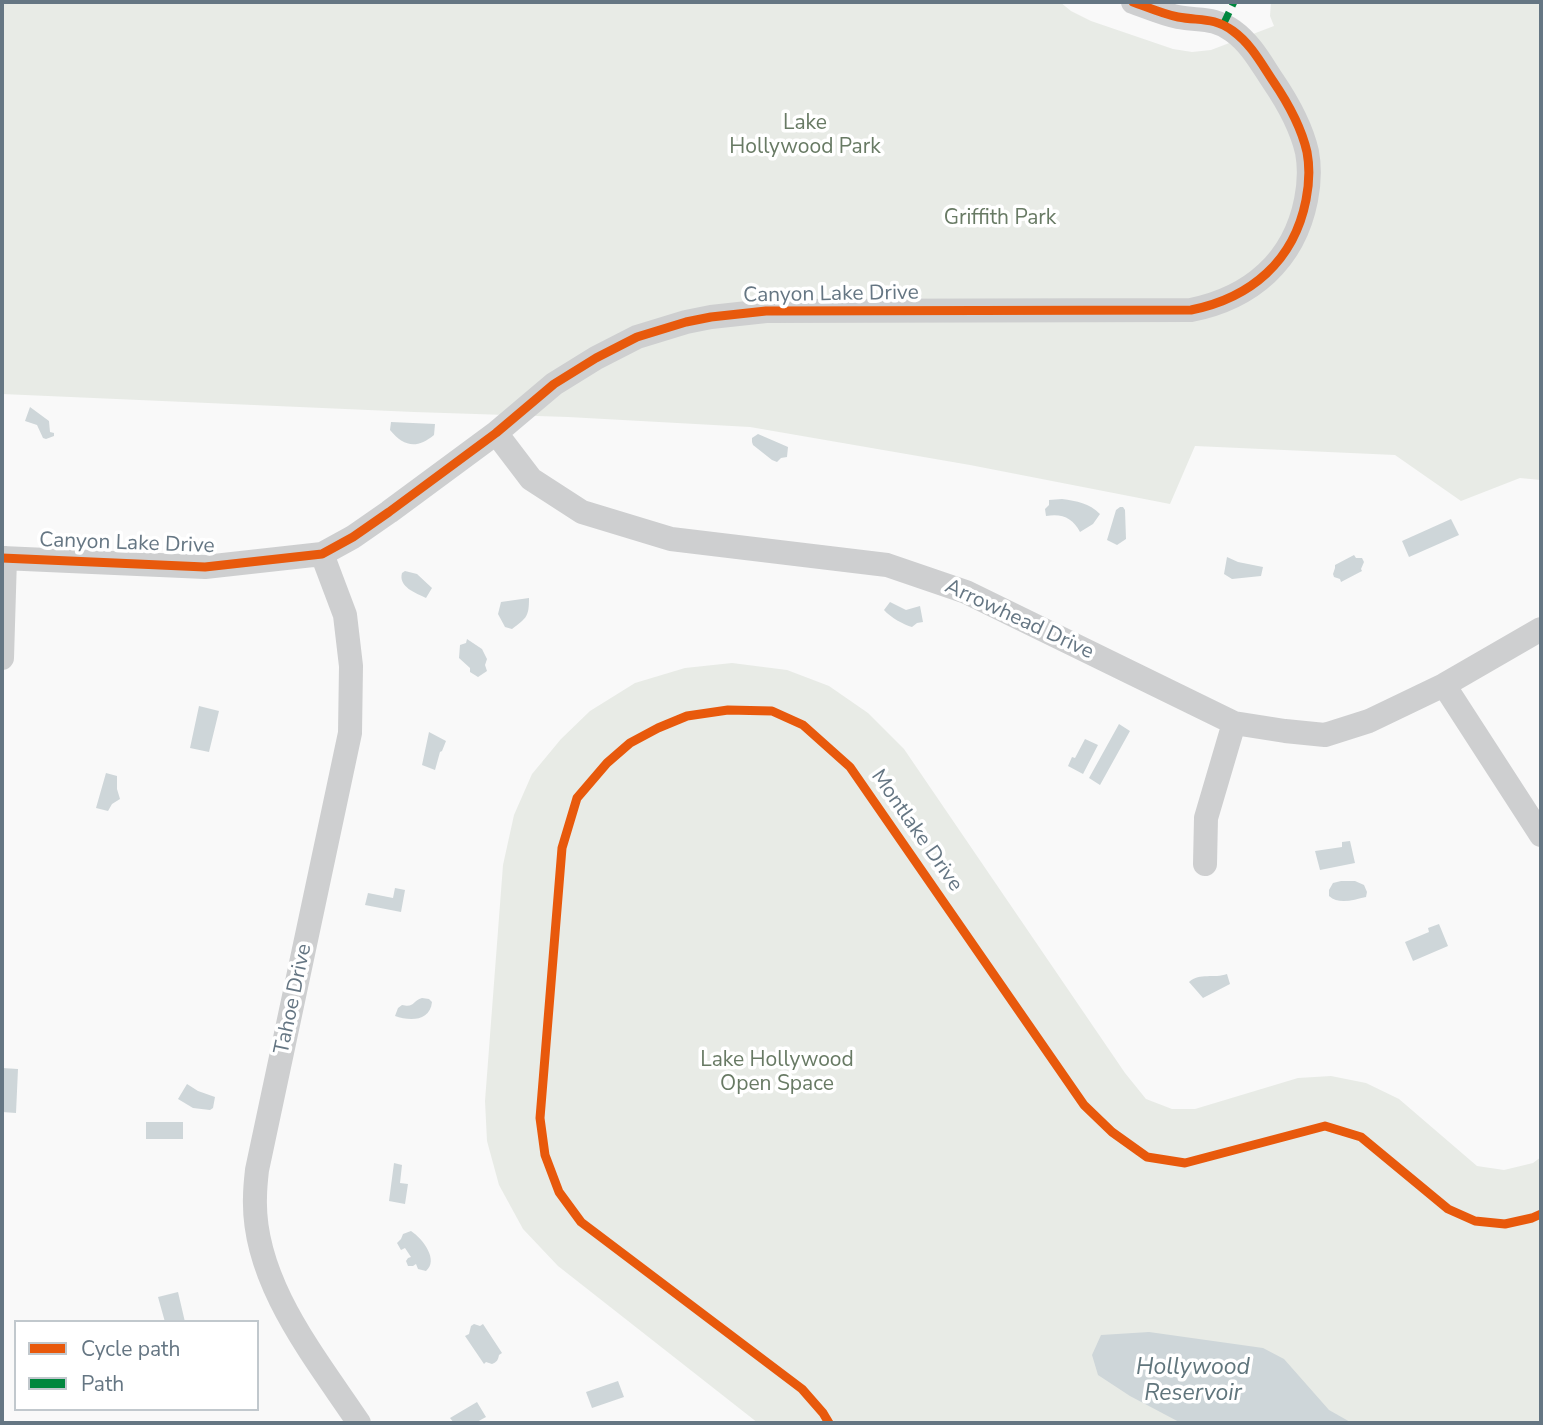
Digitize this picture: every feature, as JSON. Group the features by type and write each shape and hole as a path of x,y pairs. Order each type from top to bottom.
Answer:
{"street":[{"name":"Canyon Lake Drive","path":"4,558 205,566 322,554 389,512 496,433 554,384 637,337 686,322 747,313 786,311 1191,310 1214,305 1238,295 1260,280 1278,261 1294,237 1303,214 1309,184 1308,154 1298,122 1255,53 1236,33 1213,20 1175,16 1133,2"},
{"name":"Arrowhead Drive","path":"496,433 531,479 582,512 671,539 887,565 967,592 1234,723 1325,735 1369,721 1444,685 1541,629"},
{"name":"Tahoe Drive","path":"322,554 345,615 351,666 350,733 257,1170 255,1199 258,1233 266,1265 289,1318 359,1423"},
{"path":"2,658 4,558"},
{"path":"1444,685 1541,835"},
{"path":"1205,864 1206,818 1234,723"}],"green space":[{"name":"Griffith Park","path":"2,2 1060,2 1091,21 1173,49 1192,52 1211,50 1274,26 1270,16 1271,2 1541,2 1541,480 1520,478 1461,501 1395,455 1195,446 1170,504 970,465 750,427 2,394"},
{"name":"Lake Hollywood Open Space","path":"732,663 787,670 829,686 868,713 904,749 1125,1073 1146,1099 1172,1109 1195,1109 1298,1078 1331,1076 1366,1083 1399,1099 1477,1166 1504,1170 1533,1163 1541,1157 1541,1423 758,1423 558,1266 523,1229 499,1185 487,1141 485,1101 503,865 514,815 532,774 561,739 590,711 635,683 685,668"}],"water":[{"path":"30,407 49,421 50,432 54,433 54,436 43,438 37,425 25,421"},
{"path":"391,422 435,424 434,435 422,443 406,443 390,430"},
{"path":"758,434 788,447 787,457 777,462 753,445 752,438"},
{"path":"1062,499 1082,503 1100,514 1093,524 1080,532 1074,523 1066,518 1046,516 1045,509 1049,500"},
{"path":"1120,507 1125,510 1126,539 1117,545 1107,540 1116,510"},
{"path":"1451,519 1459,535 1409,557 1402,541"},
{"path":"1354,555 1356,558 1362,558 1364,562 1362,571 1341,582 1334,577 1335,565"},
{"path":"1227,557 1263,567 1261,576 1232,579 1224,574"},
{"path":"405,571 417,574 432,588 426,598 405,586 401,578"},
{"path":"529,598 528,613 524,619 512,629 505,627 498,614 501,602"},
{"path":"890,602 906,610 920,606 923,622 912,627 897,620 884,610"},
{"path":"467,639 482,649 487,659 487,671 478,677 470,672 470,668 459,658 460,645 466,643"},
{"path":"199,706 219,711 209,752 190,748"},
{"path":"1119,724 1130,731 1100,785 1089,778"},
{"path":"429,732 446,741 435,770 422,765"},
{"path":"1085,739 1098,745 1083,774 1068,766"},
{"path":"106,773 117,776 120,799 112,804 108,811 96,808"},
{"path":"1350,841 1355,863 1320,870 1315,851 1342,847 1342,842"},
{"path":"1355,881 1364,885 1366,897 1346,901 1333,899 1329,896 1329,890 1333,883"},
{"path":"395,888 405,890 401,912 365,905 368,893 393,898"},
{"path":"1439,924 1448,946 1413,961 1405,942 1429,932 1428,928"},
{"path":"1227,974 1230,984 1203,998 1189,982 1202,976"},
{"path":"422,998 432,1002 423,1017 406,1019 395,1016 402,1005 411,1005"},
{"path":"2,1068 18,1069 16,1113 2,1112"},
{"path":"187,1084 215,1097 213,1108 193,1108 178,1099"},
{"path":"146,1122 183,1122 183,1139 146,1139"},
{"path":"394,1163 402,1165 400,1183 408,1184 405,1204 389,1201"},
{"path":"411,1231 428,1250 431,1261 426,1271 418,1269 416,1264 408,1266 406,1261 411,1257 405,1248 401,1250 397,1243 403,1234"},
{"path":"178,1292 185,1320 164,1320 158,1297"},
{"path":"474,1324 483,1324 502,1353 492,1364 484,1364 465,1336"},
{"name":"Hollywood Reservoir","path":"1149,1332 1263,1348 1284,1359 1329,1410 1352,1423 1181,1423 1130,1396 1098,1375 1092,1355 1101,1335"},
{"path":"618,1381 624,1397 592,1408 586,1392"},
{"path":"477,1402 486,1417 475,1423 454,1423 450,1418"}],"marked path":[{"path":"1223,25 1234,2"}],"cycle path":[{"path":"2,558 205,567 322,554 389,512 496,433 554,384 637,337 686,322 766,311 1191,310 1233,296 1251,286 1280,258 1300,222 1308,188 1309,164 1298,124 1255,54 1239,36 1219,23 1172,16 1133,2"},
{"name":"Montlake Drive","path":"829,1423 802,1389 581,1222 559,1192 545,1155 540,1118 562,848 577,798 607,763 630,743 687,716 728,710 772,711 803,725 850,767 1084,1105 1112,1132 1147,1157 1185,1163 1325,1126 1361,1137 1448,1209 1475,1221 1505,1224 1541,1214"}],"park label":[{"name":"Lake Hollywood Park","path":"805,136"}]}
